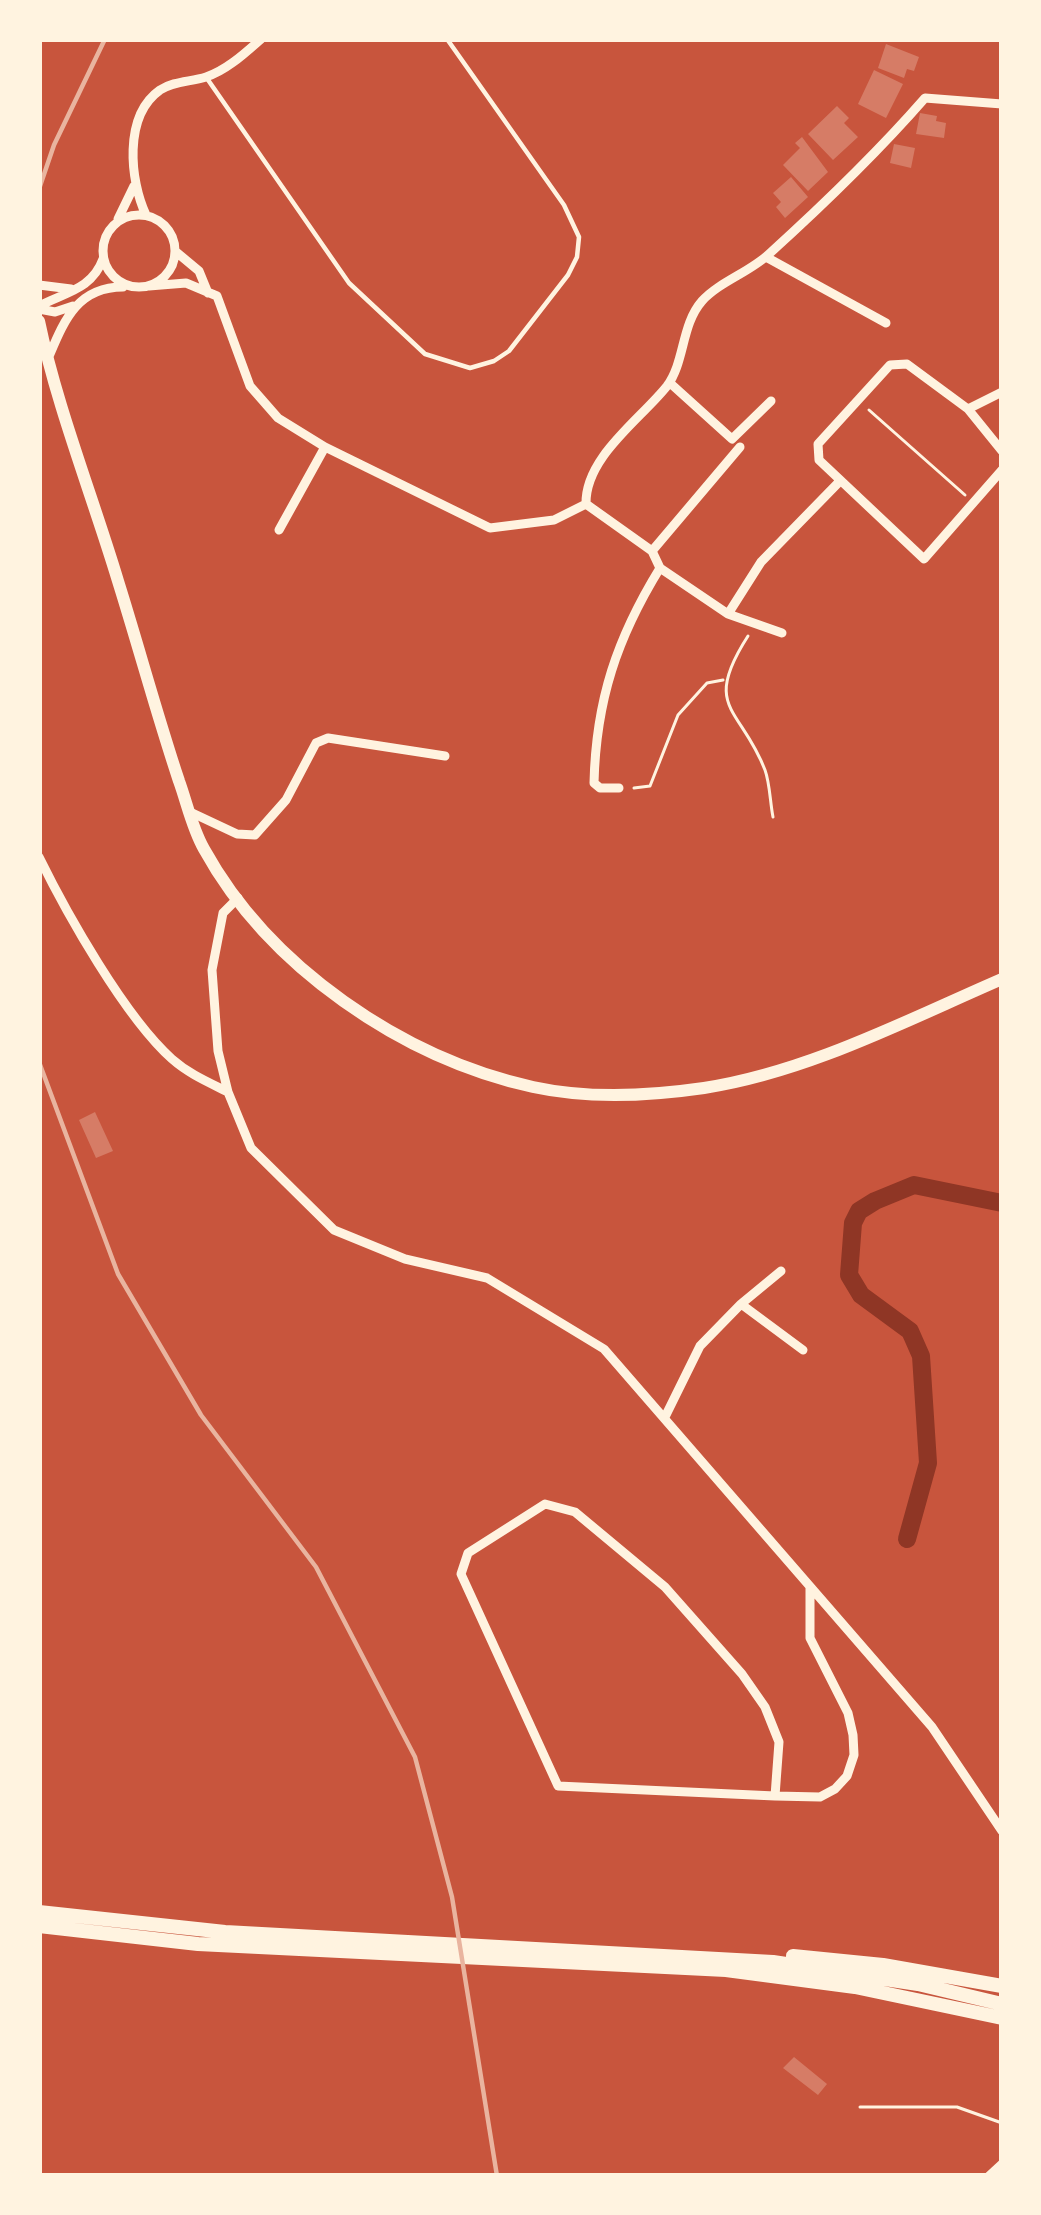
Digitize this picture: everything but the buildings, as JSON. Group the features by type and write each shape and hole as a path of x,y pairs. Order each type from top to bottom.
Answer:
{"main road":[{"path":"39,321 202,847 269,937 314,978 427,1051 483,1074 536,1088 641,1095 708,1088 758,1075 845,1046 1002,979"},
{"path":"39,1912 329,1939 823,1958 1002,1986"},
{"path":"39,1925 198,1944 726,1970 855,1987 1002,2018"},
{"path":"680,1954 847,1972 1002,2004"}],"street":[{"path":"39,285 71,289 95,278 108,231 122,215 134,186 136,134 147,103 167,86 206,77 261,39"},
{"path":"586,504 586,493 600,465 636,415 670,383 686,330 702,300 766,257 925,98 1002,104"},
{"path":"134,186 146,215"},
{"path":"108,231 123,218 146,215 164,225 175,251 199,271 208,293"},
{"path":"149,286 167,274 175,251"},
{"path":"766,257 886,323"},
{"path":"103,259 112,276 129,286"},
{"path":"50,354 79,305 102,287 186,283 217,296 250,386 278,418 325,448 490,528 554,520 586,504"},
{"path":"39,308 71,289"},
{"path":"39,308 56,312 79,305"},
{"path":"1002,451 968,409 908,364 890,365 818,443 819,460 924,559 1002,470"},
{"path":"670,383 740,447"},
{"path":"968,409 1002,392"},
{"path":"652,550 740,447 771,401"},
{"path":"279,530 325,448"},
{"path":"728,614 761,562 840,481"},
{"path":"586,504 652,550 661,568 728,614 782,633"},
{"path":"619,788 596,787 595,734 628,621 661,568"},
{"path":"188,811 237,834 255,835 286,800 316,743 328,738 445,756"},
{"path":"39,857 62,903 159,1047 196,1077 229,1092"},
{"path":"238,898 223,913 212,970 218,1051 251,1148 334,1230 405,1259 487,1278 604,1348 932,1727 1002,1831"},
{"path":"665,1418 700,1346 781,1271"},
{"path":"741,1304 803,1349"},
{"path":"775,1796 779,1742 764,1707 742,1675 665,1587 575,1512 545,1504 468,1553 461,1574 558,1786 775,1796 820,1797 835,1790 847,1776 854,1755 848,1713 810,1638 810,1587"},
{"path":"988,2176 1002,2164"}],"lane":[{"path":"206,77 349,283 424,354 470,368 509,352 568,275 577,257 579,237 564,205 448,39"}],"path":[{"path":"858,400 976,504"},
{"path":"756,624 725,680 727,701 765,771 772,817"},
{"path":"619,788 650,786 678,715 707,682 725,680"},
{"path":"860,2107 957,2107 1002,2123"}],"waterway":[{"path":"907,1539 928,1463 921,1356 910,1331 861,1295 849,1275 853,1223 859,1211 875,1201 914,1185 1002,1203"}],"railway":[{"path":"39,189 54,145 105,39"},
{"path":"39,1062 118,1274 201,1415 316,1567 415,1757 452,1897 497,2176"}]}
